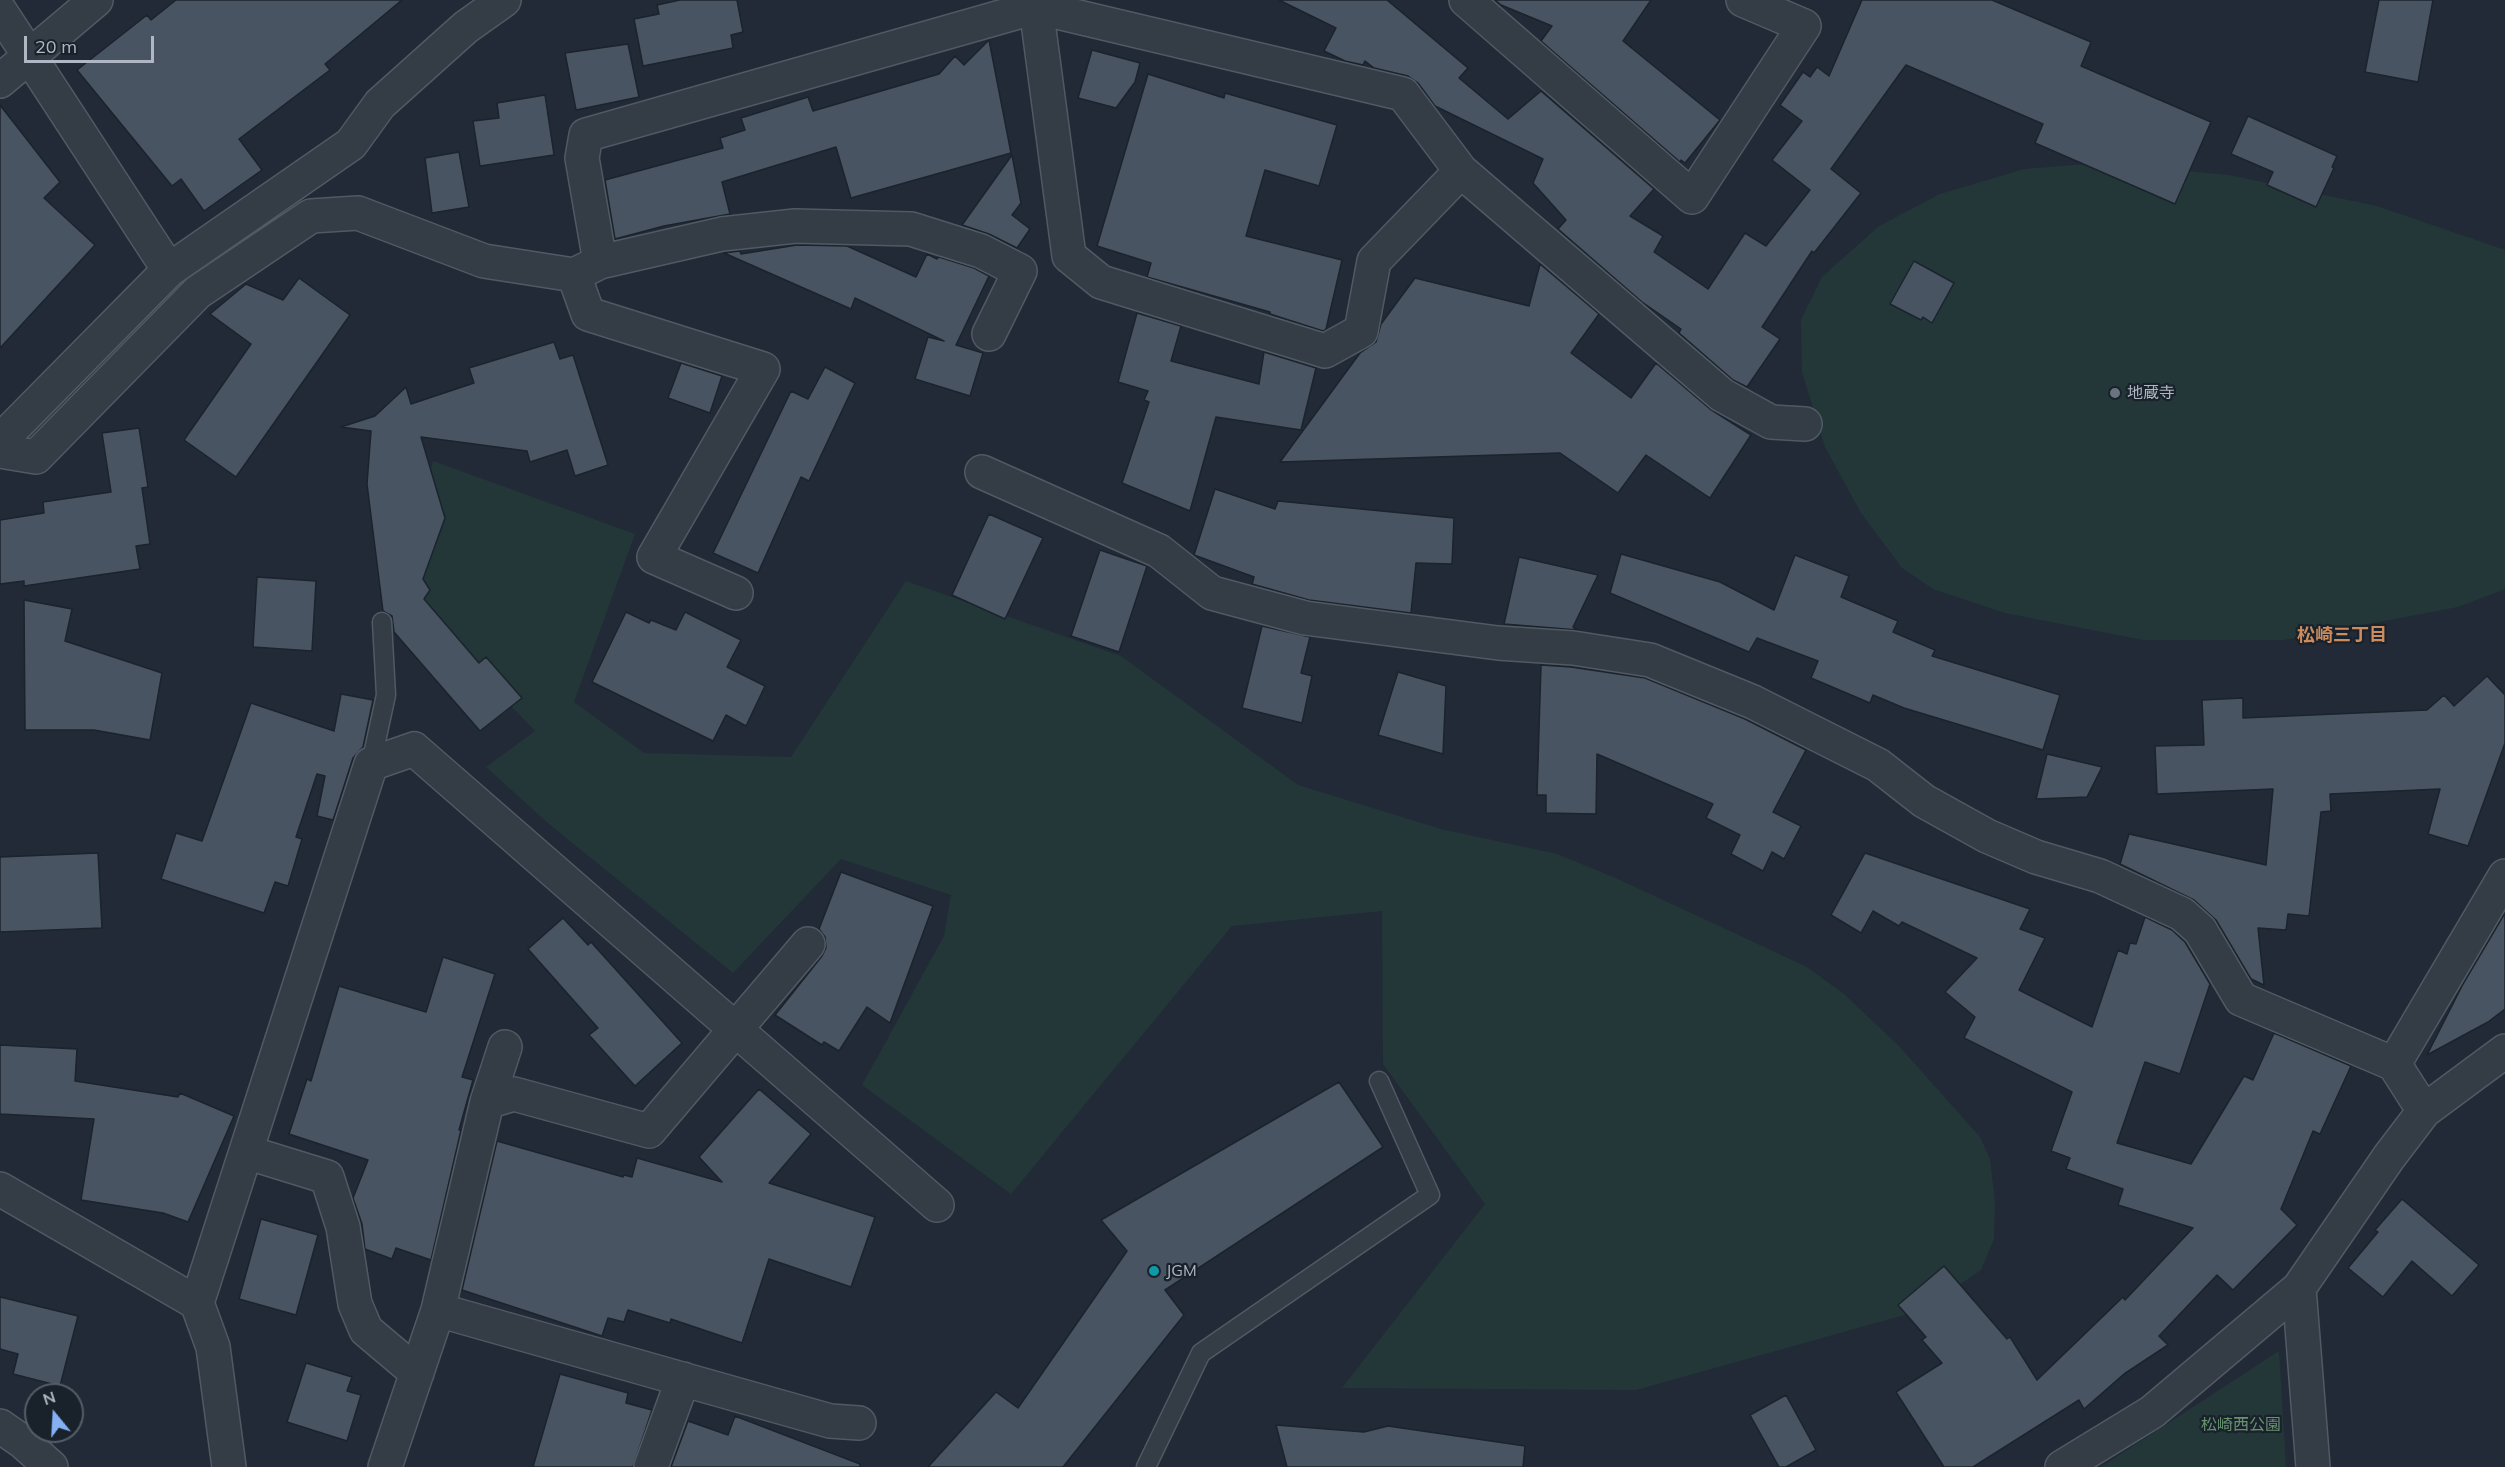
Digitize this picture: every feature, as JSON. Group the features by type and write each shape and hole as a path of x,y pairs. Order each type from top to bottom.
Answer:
{"street":[{"path":"0,81 96,0"},
{"path":"0,441 169,270 351,144 380,104 466,27 504,0"},
{"path":"1466,0 1692,197 1804,26 1743,0"},
{"path":"1036,7 1069,256 1101,282 1325,351 1361,331 1374,261 1461,171"},
{"path":"736,593 654,557 763,369 588,314 582,158 586,135 1036,7 1403,94 1461,171 1722,395 1771,422 1805,424"},
{"path":"0,11 169,270"},
{"path":"0,451 36,457 198,292 311,216 358,213 484,261 587,268 722,234 795,226 911,229 981,250 1020,271 989,334"},
{"path":"982,472 1159,551 1212,593 1305,618 1498,643 1573,648 1650,660 1753,702 1878,765 1924,801 1987,836 2036,856 2100,876 2182,914 2200,930 2241,999 2394,1064 2424,1111"},
{"path":"229,1467 213,1347 197,1303 371,764 414,749 937,1205"},
{"path":"2394,1064 2505,876"},
{"path":"487,1102 514,1094 649,1131 808,944"},
{"path":"386,1467 438,1310 487,1102 504,1047"},
{"path":"2062,1467 2152,1412 2299,1288 2389,1157 2424,1111 2505,1051"},
{"path":"246,1152 327,1177 343,1227 356,1304 366,1330 417,1373"},
{"path":"0,1189 197,1303"},
{"path":"2299,1288 2313,1467"},
{"path":"438,1310 830,1421 859,1423"},
{"path":"651,1467 683,1379"},
{"path":"0,1426 23,1442 51,1467"}],"lane":[{"path":"371,764 386,695 382,622"},
{"path":"1146,1467 1201,1353 1430,1195 1378,1081"}],"green space":[{"path":"2100,163 2229,175 2377,206 2505,250 2505,589 2458,607 2284,640 2143,640 2005,613 1933,589 1902,568 1861,513 1825,447 1802,372 1801,320 1822,277 1879,226 1940,194 2024,169"},
{"path":"433,461 635,534 574,702 644,753 791,757 906,581 1121,656 1298,785 1441,829 1557,854 1618,879 1807,967 1844,994 1899,1046 1980,1137 1990,1159 1995,1201 1994,1239 1981,1270 1955,1288 1908,1314 1636,1390 1342,1388 1485,1204 1383,1064 1382,911 1232,926 1011,1194 862,1085 944,936 951,895 841,859 733,973 549,824 486,767 535,731 396,586"},
{"name":"松崎西公園","path":"2279,1351 2286,1467 2101,1467"}],"building":[{"path":"176,0 402,0 325,64 330,70 239,139 262,170 204,211 181,179 172,186 77,70 147,15 151,20"},
{"path":"680,0 737,0 743,32 731,35 733,48 643,66 634,19 659,14 657,5"},
{"path":"1279,0 1387,0 1468,68 1459,78 1508,119 1541,91 1654,189 1630,216 1663,236 1654,252 1708,289 1745,233 1766,246 1810,190 1772,160 1802,121 1780,105 1803,72 1810,77 1817,67 1829,76 1862,0 1992,0 2091,42 2081,66 2211,122 2175,204 2035,143 2043,124 1906,65 1831,169 1861,193 1814,253 1812,251 1762,327 1780,339 1747,387 1733,380 1679,333 1681,329 1642,302 1558,229 1566,220 1533,183 1543,159 1435,106 1418,83 1408,76 1374,68 1365,61 1363,65 1345,61 1324,51 1336,28"},
{"path":"1495,0 1651,0 1623,41 1720,120 1685,163 1681,160 1680,162 1541,41 1552,26 1501,5"},
{"path":"2379,0 2433,0 2418,82 2365,72"},
{"path":"989,40 1011,153 851,198 836,147 722,182 730,214 664,226 615,239 605,180 723,148 720,138 745,130 741,118 808,97 813,111 939,74 955,56 964,65"},
{"path":"628,44 639,97 576,110 565,53"},
{"path":"1092,50 1140,63 1135,82 1116,108 1078,98"},
{"path":"1148,74 1224,98 1225,93 1337,125 1319,186 1265,170 1246,236 1342,260 1326,329 1323,331 1270,314 1270,312 1147,277 1151,263 1097,246"},
{"path":"545,95 554,155 480,166 473,121 499,118 497,103"},
{"path":"0,105 60,182 44,198 95,245 0,348"},
{"path":"2248,116 2337,156 2316,207 2267,185 2273,172 2231,154"},
{"path":"459,152 469,207 432,213 425,158"},
{"path":"1012,155 1021,203 1012,215 1030,229 1017,248 989,234 962,225"},
{"path":"797,245 847,246 916,277 927,254 937,259 939,257 974,268 989,276 956,345 983,353 970,396 915,379 928,337 944,341 855,298 851,309 724,253 740,251 741,254"},
{"path":"1914,261 1954,283 1932,323 1923,317 1921,320 1890,304"},
{"path":"1540,264 1599,314 1571,353 1631,398 1656,363 1710,409 1751,435 1710,498 1646,455 1618,493 1560,453 1280,462 1360,353 1376,342 1381,324 1415,278 1529,306"},
{"path":"299,278 350,315 236,477 184,440 251,344 210,314 246,284 283,300"},
{"path":"1137,313 1181,326 1171,361 1259,384 1264,352 1316,368 1301,430 1216,417 1190,511 1122,483 1149,402 1144,400 1148,391 1118,382"},
{"path":"554,342 560,359 573,355 608,465 575,476 567,450 530,462 527,451 421,437 445,518 423,579 430,590 424,599 479,663 486,657 522,698 480,731 394,632 392,616 383,611 367,484 371,431 341,427 375,416 406,387 411,404 474,383 469,368"},
{"path":"681,363 722,376 710,413 668,398"},
{"path":"825,367 855,383 809,481 801,477 758,573 713,553 791,391 808,399"},
{"path":"139,428 148,487 142,488 150,544 136,546 140,569 24,586 24,581 0,584 0,520 44,513 43,502 111,492 102,433"},
{"path":"1215,489 1275,509 1278,501 1454,518 1452,564 1416,563 1411,613 1309,600 1252,584 1254,577 1194,555"},
{"path":"989,514 1043,538 1005,619 952,595"},
{"path":"1100,550 1147,566 1119,652 1071,636"},
{"path":"1621,554 1720,582 1774,610 1795,555 1849,576 1841,597 1898,621 1893,632 1935,650 1932,656 2060,695 2043,750 1904,708 1873,695 1870,703 1811,678 1818,661 1757,638 1749,652 1610,593"},
{"path":"1519,557 1598,575 1573,627 1578,630 1504,624"},
{"path":"257,577 316,581 312,651 253,647"},
{"path":"24,600 72,609 65,641 162,673 150,740 94,730 25,730"},
{"path":"626,612 649,623 651,620 676,630 685,612 741,640 727,667 765,686 746,726 726,715 713,741 592,682"},
{"path":"1262,626 1310,637 1301,673 1312,676 1302,723 1242,708"},
{"path":"1541,665 1645,678 1745,719 1806,750 1773,812 1801,826 1784,859 1772,852 1763,871 1731,854 1740,835 1706,818 1713,804 1597,754 1596,814 1546,813 1546,795 1537,795"},
{"path":"1398,672 1446,686 1443,754 1378,735"},
{"path":"2487,676 2505,695 2505,743 2468,846 2428,834 2440,789 2330,794 2331,811 2321,812 2309,916 2288,914 2286,930 2258,928 2264,985 2251,979 2216,920 2194,900 2120,864 2129,834 2266,865 2273,789 2157,794 2155,746 2204,745 2202,700 2243,698 2243,718 2427,710 2444,695 2454,706"},
{"path":"341,694 373,700 363,747 353,758 333,820 317,816 325,776 317,774 296,837 302,839 288,886 275,882 264,913 161,879 176,833 202,841 251,703 334,731"},
{"path":"2047,754 2102,767 2087,797 2036,799"},
{"path":"98,853 102,928 0,932 0,857"},
{"path":"1865,853 2030,909 2020,929 2045,938 2019,990 2092,1027 2118,950 2127,954 2130,943 2136,944 2145,917 2172,930 2185,942 2210,984 2180,1074 2145,1062 2117,1143 2191,1164 2244,1076 2253,1080 2274,1033 2351,1066 2320,1134 2313,1131 2281,1209 2297,1225 2233,1290 2217,1275 2159,1336 2168,1345 2124,1374 2084,1409 2079,1400 1973,1467 1944,1467 1896,1392 1942,1363 1922,1340 1926,1337 1898,1305 1944,1266 2007,1339 2010,1337 2037,1380 2123,1297 2125,1300 2193,1228 2118,1205 2123,1189 2066,1169 2070,1158 2051,1151 2072,1092 1964,1038 1975,1017 1945,992 1977,958 1902,922 1899,926 1873,911 1861,933 1831,915"},
{"path":"841,872 933,906 890,1023 867,1007 839,1051 824,1042 822,1045 775,1015 826,948 825,937 819,929"},
{"path":"2505,913 2505,1009 2488,1022 2427,1055 2463,984"},
{"path":"563,918 588,945 591,942 682,1043 635,1086 589,1035 598,1028 528,949"},
{"path":"443,957 495,974 462,1077 473,1080 459,1130 461,1130 431,1260 396,1248 392,1259 365,1249 362,1224 353,1198 368,1160 289,1134 307,1079 311,1081 339,986 426,1012"},
{"path":"0,1045 77,1049 75,1081 178,1097 180,1093 234,1116 188,1222 163,1213 81,1200 94,1119 0,1114"},
{"name":"JGM","path":"1339,1082 1383,1147 1165,1290 1184,1315 1063,1467 928,1467 996,1392 1018,1408 1127,1251 1101,1220"},
{"path":"759,1089 811,1134 769,1183 875,1217 851,1287 769,1259 742,1343 671,1319 670,1323 628,1310 624,1322 608,1318 602,1336 462,1290 497,1141 623,1177 624,1175 632,1177 637,1158 722,1182 699,1157"},
{"path":"2402,1199 2479,1265 2452,1296 2412,1261 2383,1297 2348,1268 2378,1232 2375,1230"},
{"path":"261,1219 318,1235 296,1315 239,1299"},
{"path":"0,1297 78,1316 61,1383 48,1383 13,1374 18,1354 0,1349"},
{"path":"306,1363 352,1377 347,1391 361,1395 347,1441 287,1422"},
{"path":"560,1374 628,1393 626,1403 652,1410 633,1467 533,1467"},
{"path":"1786,1395 1816,1450 1786,1467 1779,1467 1750,1415"},
{"path":"735,1416 860,1464 860,1467 671,1467 688,1421 728,1435"},
{"path":"1276,1425 1364,1432 1388,1426 1525,1446 1523,1467 1287,1467"}],"place":[{"name":"地蔵寺","path":"2115,393"},
{"name":"JGM","path":"1154,1271"}],"district":[{"name":"松崎三丁目","path":"2342,636"}]}
